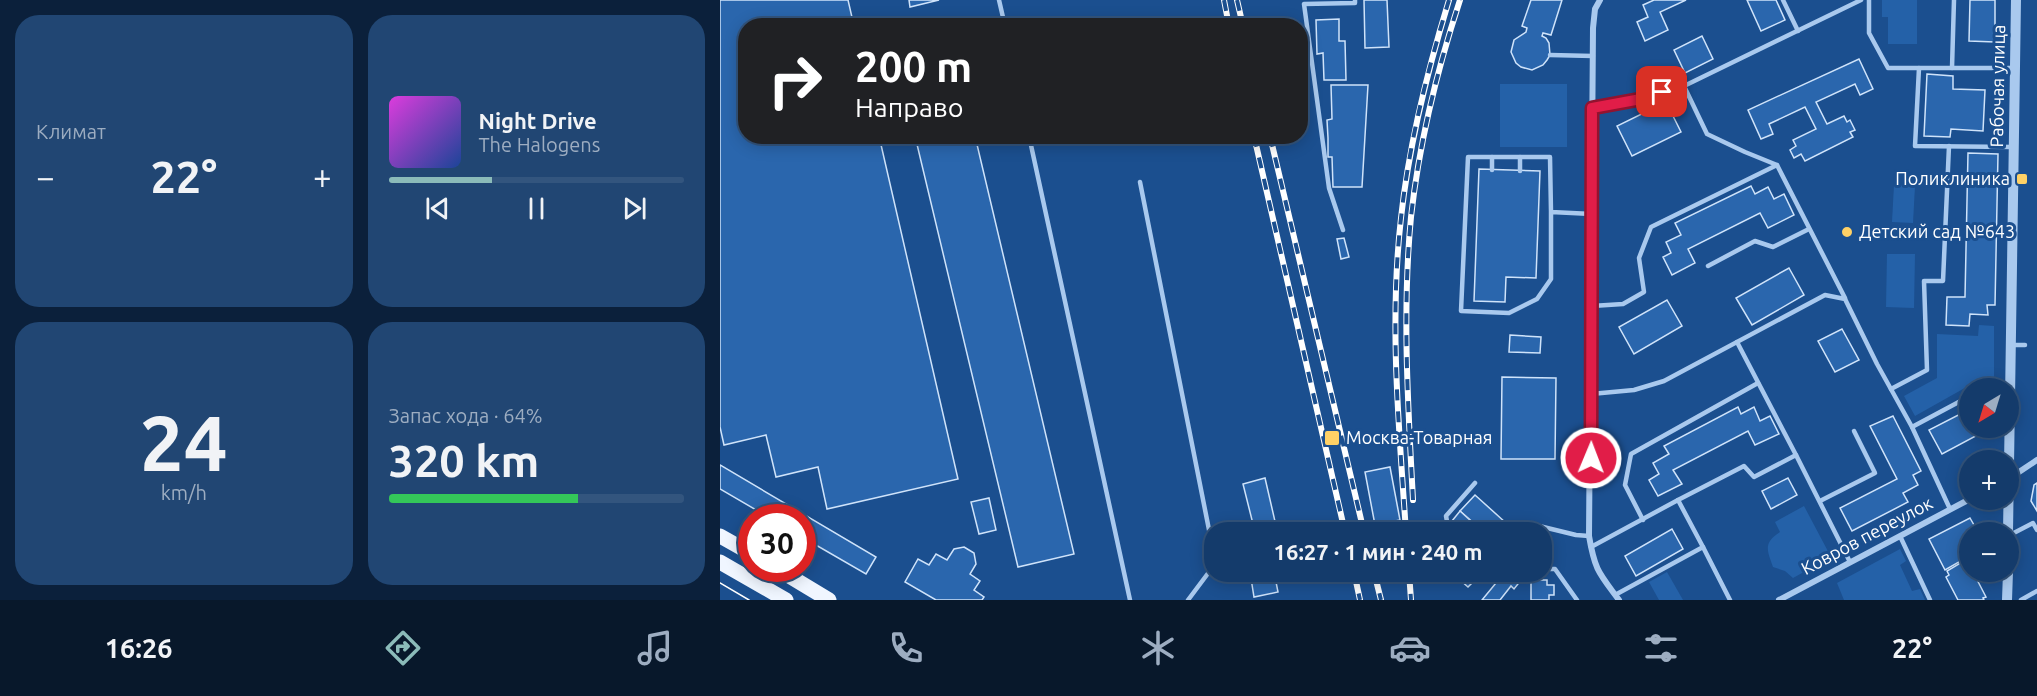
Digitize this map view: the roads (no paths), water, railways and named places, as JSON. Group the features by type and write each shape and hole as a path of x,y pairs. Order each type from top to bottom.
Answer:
{"main road":[{"path":"720,536 738,546"},
{"path":"720,562 786,600"},
{"path":"800,582 830,600"}],"street":[{"path":"1599,0 1595,9 1592,108 1589,536 1594,564 1601,579 1617,598"},
{"name":"Рабочая улица","path":"2010,378 2016,0"},
{"path":"2019,472 2037,460"},
{"name":"Ковров переулок","path":"1779,600 1959,504"},
{"path":"2007,600 2008,582"}],"lane":[{"path":"999,0 1003,18"},
{"path":"1306,18 1304,4 1355,3 1355,0"},
{"path":"1783,0 1798,31"},
{"path":"1592,108 1641,99 1684,86 1861,0"},
{"path":"1869,0 1869,33 1888,68 2014,68"},
{"path":"1952,68 1954,0"},
{"path":"1308,33 1329,188 1343,230"},
{"path":"1550,55 1593,56"},
{"path":"1919,68 1915,146 2012,147"},
{"path":"1684,86 1707,134 1777,165 1912,427 1950,509"},
{"path":"1031,144 1130,600"},
{"path":"1891,389 1927,370 1924,281 1944,281 1949,146"},
{"path":"1468,157 1492,157 1550,157 1551,279 1537,299 1509,313 1461,311 1468,157"},
{"path":"1492,157 1492,170"},
{"path":"1520,158 1520,171"},
{"path":"1592,306 1623,304 1644,292 1639,258 1651,227 1777,165"},
{"path":"1140,182 1207,522"},
{"path":"1551,212 1592,214"},
{"path":"1708,266 1755,241 1773,247 1809,229"},
{"path":"1591,394 1634,390 1664,381 1825,295 1845,299"},
{"path":"1737,342 1850,562"},
{"path":"2011,345 2025,345"},
{"path":"1643,520 1625,485 1631,454 1758,383"},
{"path":"1912,427 1959,402"},
{"path":"1820,501 1875,473 1854,431"},
{"path":"1591,547 1744,466 1754,477 1796,455"},
{"path":"1447,522 1446,516 1476,483"},
{"path":"1678,500 1730,600"},
{"path":"2019,530 2033,524 2037,530"},
{"path":"1552,529 1589,536"},
{"path":"1900,536 1930,600"},
{"path":"1617,598 1703,547"},
{"path":"1552,569 1555,569 1577,600"},
{"path":"1188,600 1204,577"},
{"path":"2021,600 2037,591"}],"tram line":[{"path":"720,583 749,600"}],"railway":[{"path":"1224,0 1227,18"},
{"path":"1237,0 1241,18"},
{"path":"1405,522 1396,375 1397,257 1404,190 1414,135 1426,81 1449,0"},
{"path":"1413,500 1406,323 1411,217 1430,107 1460,0"},
{"path":"1256,144 1343,522"},
{"path":"1272,144 1362,522"},
{"path":"1356,582 1360,600"},
{"path":"1376,582 1381,600"},
{"path":"1410,582 1411,600"}],"place":[{"name":"Поликлиника","path":"2022,179"},
{"name":"Детский сад №643","path":"1847,232"},
{"name":"Москва-Товарная","path":"1332,438"}]}
